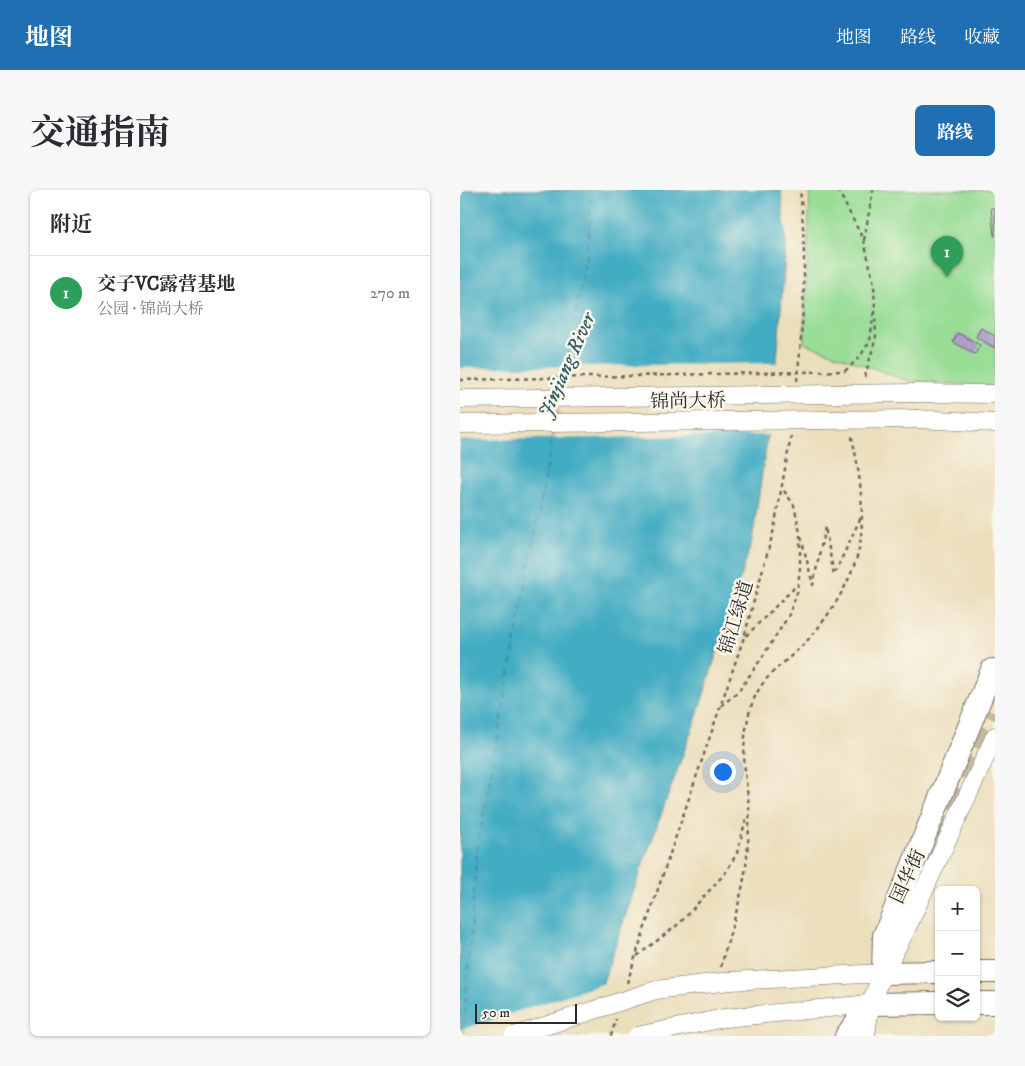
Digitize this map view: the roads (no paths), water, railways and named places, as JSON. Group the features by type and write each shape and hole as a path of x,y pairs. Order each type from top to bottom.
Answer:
{"main road":[{"path":"935,972 883,973 884,936 992,670"},
{"path":"980,972 995,972"},
{"path":"846,1036 870,1004 935,1003"},
{"path":"980,1003 995,1003"}],"street":[{"name":"锦尚大桥","path":"460,399 914,393 995,394"},
{"name":"锦尚大桥","path":"460,424 917,419 995,423"},
{"name":"国华街","path":"866,1036 870,1004 883,973 904,934 995,736"},
{"path":"514,1036 656,990 724,978 883,973"},
{"path":"637,1036 724,1018 870,1004"}],"water":[{"name":"Jinjiang River","path":"460,190 781,190 786,243 775,387 752,541 697,716 642,867 604,979 588,1036 460,1036"}],"tunnel":[{"path":"910,899 995,713"}],"place":[{"name":"交子VC露营基地","path":"947,277"}]}
